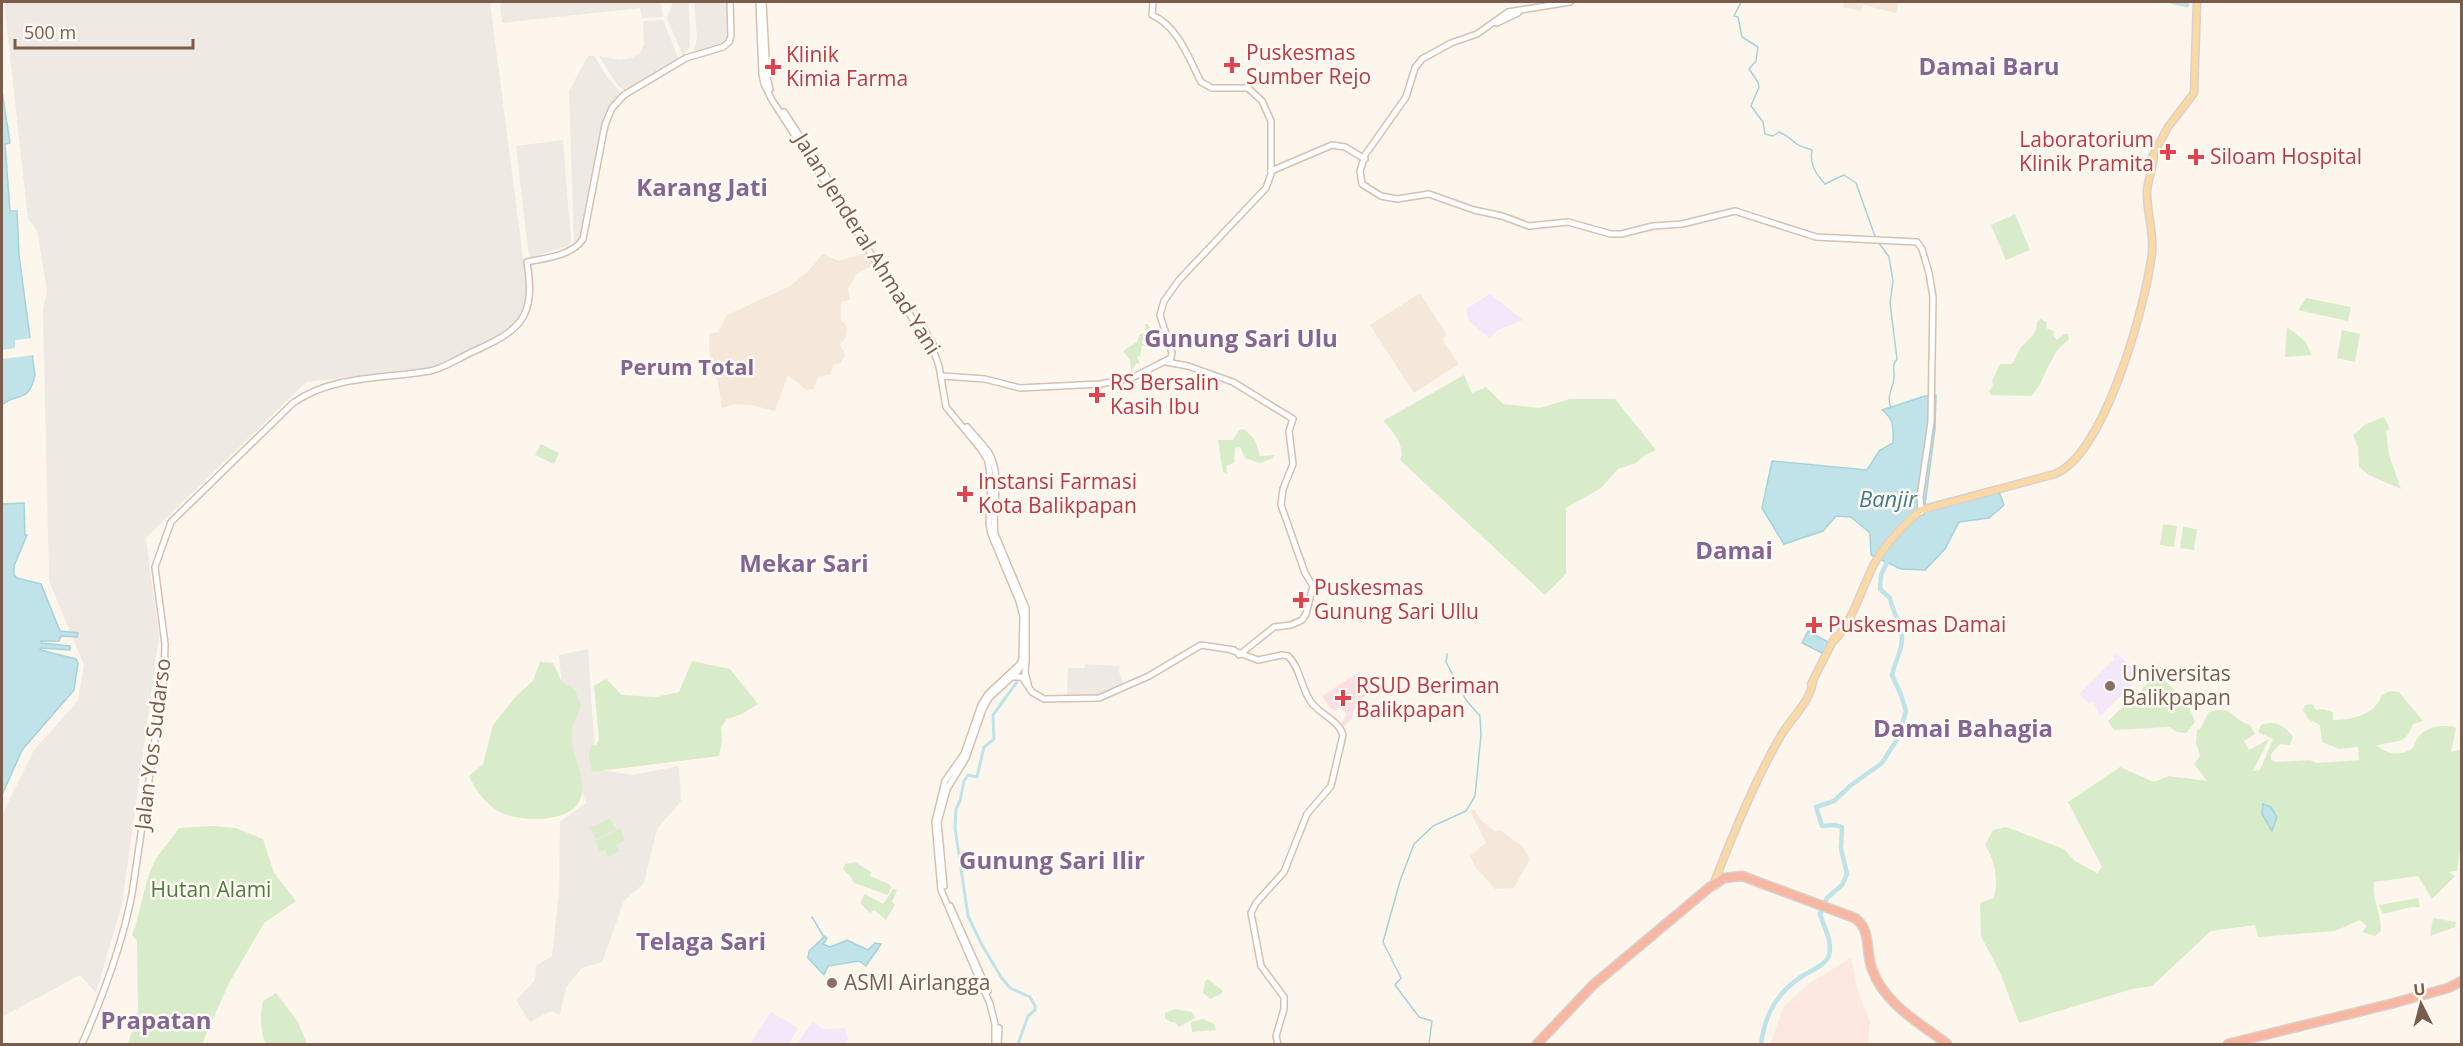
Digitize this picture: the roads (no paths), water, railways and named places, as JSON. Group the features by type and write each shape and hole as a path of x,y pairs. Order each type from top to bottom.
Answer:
{"highway":[{"path":"1537,1044 1601,981 1719,881 1723,875 1749,878 1816,906"},
{"path":"1719,881 1744,880 1855,918 1864,926 1870,963 1885,993 1937,1039 1947,1044"},
{"path":"1542,1044 1601,981"},
{"path":"2238,1044 2435,994 2462,983"},
{"path":"2228,1044 2435,994"}],"main road":[{"name":"Jalan Yos Sudarso","path":"82,1044 104,992 126,924 140,843 165,657 155,567 171,522 293,403 305,395 323,386 433,370 507,334 522,320 529,302 531,287 526,262 567,252 583,239 609,112 624,95 686,58 722,47 730,41 730,2"},
{"name":"Jalan Jenderal Ahmad Yani","path":"761,2 767,77 772,92 931,340 940,360 948,406 984,447 993,464 995,534 1026,608 1026,658 1018,672"},
{"name":"Jalan Jenderal Ahmad Yani","path":"761,2 764,84 772,100 934,352 939,366 944,402 952,417 985,454 989,466 991,534 1021,609 1022,659 1018,672"},
{"path":"1153,2 1152,15 1162,21 1177,37 1203,85 1216,89 1248,88 1262,101 1271,121 1271,172 1268,184"},
{"path":"1464,40 1477,34 1508,12 1570,2"},
{"path":"1576,2 1560,7 1514,14 1479,36 1445,45 1419,61 1406,98 1363,158 1360,177 1364,186 1381,196 1397,199 1429,194 1529,226 1568,222 1618,234 1653,226 1682,224 1735,211 1806,235 1919,244 1934,297 1931,422 1920,497 1921,511"},
{"path":"1719,881 1733,834 1767,762 1813,682 1875,564 1896,537 1921,511 2060,472 2073,463 2087,447 2110,402 2137,320 2152,254 2144,189 2151,159 2175,117 2191,99 2195,89 2196,4"},
{"path":"1271,172 1332,145 1345,147 1363,158"},
{"path":"1270,163 1281,169"},
{"path":"944,385 951,379 984,381 1020,390 1122,383 1134,380 1168,362 1171,351 1160,315 1166,297 1223,232 1261,194 1281,169"},
{"path":"943,376 984,379 1020,388 1079,385 1123,381 1168,362 1233,382 1293,419 1289,434 1293,464 1283,489 1281,502 1302,572 1310,581 1311,590 1306,614 1302,620 1292,625 1275,627 1242,654"},
{"path":"996,1044 995,1019 990,1004 941,891 934,822 945,781 964,754 979,715 989,698 1018,672 1034,693 1041,698 1099,698 1149,676 1201,645 1230,650 1262,660 1282,655 1291,658 1310,701 1337,724 1343,735 1331,786 1307,814 1284,872 1256,903 1251,913 1261,966 1285,1001 1276,1036 1278,1044"},
{"path":"1719,881 1792,719"}],"water":[{"path":"2,91 10,143 5,144 10,211 17,211 19,255 35,375 26,394 2,405"},
{"name":"Banjir","path":"1936,395 1935,429 1925,505 1997,486 2004,505 1989,518 1959,522 1945,549 1925,570 1901,569 1871,555 1870,533 1851,517 1836,516 1823,531 1784,544 1762,508 1772,461 1867,470 1879,451 1893,443 1891,421 1882,410 1925,396"},
{"path":"24,503 25,535 27,535 14,566 14,575 17,578 41,584 60,631 78,633 77,637 61,636 59,641 41,641 42,643 70,646 70,650 41,648 40,650 76,659 78,663 74,690 22,750 2,795 2,504"},
{"path":"1808,631 1830,643 1824,654 1802,643"},
{"path":"2263,804 2271,807 2277,817 2272,831 2262,814"},
{"path":"825,936 827,939 823,944 830,947 847,940 868,950 875,943 881,944 866,966 859,961 828,966 824,975 808,958 809,951"}],"waterway":[{"path":"1741,2 1734,16 1738,17 1742,37 1758,47 1756,61 1749,69 1759,87 1751,106 1763,122 1765,134 1773,136 1779,132 1799,145 1812,150 1814,168 1825,184 1844,175 1856,183 1876,239"},
{"path":"2173,2 2187,5"},
{"path":"1879,243 1889,257 1893,281 1890,303 1897,359 1889,396 1891,408"},
{"path":"1761,1044 1769,1013 1780,996 1804,975 1822,964 1829,955 1829,940 1820,914 1827,898 1842,885 1847,874 1841,849 1842,827 1822,826 1816,807 1834,801 1850,786 1882,763 1898,738 1906,711 1892,675 1901,648 1901,630 1890,598 1880,589 1881,575 1889,558"},
{"path":"1429,1044 1432,1021 1419,1017 1395,985 1401,978 1383,942 1400,881 1414,844 1433,826 1466,811 1475,796 1481,735 1480,716 1466,700 1446,662 1447,654"},
{"path":"1017,682 993,715 994,739 984,747 977,777 968,775 964,781 956,809 955,828 968,916 1001,977 1010,988 1030,997 1035,1006 1035,1010 1028,1016 1018,1044"},
{"path":"812,917 824,937"}],"place":[{"name":"Puskesmas Sumber Rejo","path":"1232,65"},
{"name":"Klinik Kimia Farma","path":"773,67"},
{"name":"Laboratorium Klinik Pramita","path":"2168,152"},
{"name":"Siloam Hospital","path":"2196,157"},
{"name":"RS Bersalin Kasih Ibu","path":"1097,395"},
{"name":"Instansi Farmasi Kota Balikpapan","path":"965,494"},
{"name":"Puskesmas Gunung Sari Ullu","path":"1301,600"},
{"name":"Puskesmas Damai","path":"1814,625"},
{"name":"Universitas Balikpapan","path":"2110,686"},
{"name":"RSUD Beriman Balikpapan","path":"1343,698"},
{"name":"ASMI Airlangga","path":"832,983"}],"district":[{"name":"Damai Baru","path":"1989,67"},
{"name":"Karang Jati","path":"702,188"},
{"name":"Gunung Sari Ulu","path":"1241,339"},
{"name":"Perum Total","path":"687,367"},
{"name":"Damai","path":"1734,551"},
{"name":"Mekar Sari","path":"804,564"},
{"name":"Damai Bahagia","path":"1963,729"},
{"name":"Gunung Sari Ilir","path":"1052,861"},
{"name":"Telaga Sari","path":"701,942"},
{"name":"Prapatan","path":"156,1021"}],"park label":[{"name":"Hutan Alami","path":"211,890"}]}
